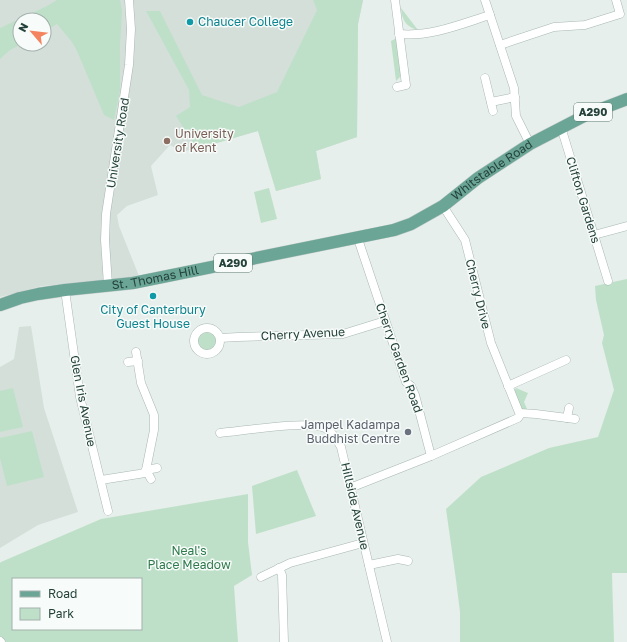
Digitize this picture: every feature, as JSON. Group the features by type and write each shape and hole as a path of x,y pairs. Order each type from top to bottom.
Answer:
{"main road":[{"name":"Whitstable Road","path":"358,239 411,224 443,206 478,178 530,144 588,114 627,99"},
{"name":"St. Thomas Hill","path":"0,305 34,295 64,290 133,284 208,267 358,239"}],"street":[{"name":"University Road","path":"108,286 105,240 106,214 129,65 131,29 129,0"},
{"path":"395,0 406,86 397,87"},
{"path":"485,0 515,97 516,116 530,144"},
{"path":"500,45 554,27 585,25 620,14 616,0"},
{"path":"400,34 420,35 441,30 490,14"},
{"path":"485,78 493,111"},
{"path":"491,102 515,97"},
{"name":"Clifton Gardens","path":"561,127 608,281"},
{"name":"Cherry Drive","path":"443,206 465,240 491,343 521,418"},
{"path":"594,235 627,226"},
{"name":"Cherry Garden Road","path":"358,239 406,382 411,386 415,395 430,456"},
{"name":"Glen Iris Avenue","path":"64,290 80,397 108,511"},
{"name":"Cherry Avenue","path":"220,338 343,334 385,321"},
{"path":"136,352 143,389 154,415 154,430 146,470 152,479"},
{"path":"128,362 138,361"},
{"path":"508,386 562,362"},
{"path":"350,488 521,418 571,419 569,408"},
{"name":"Hillside Avenue","path":"220,433 234,435 270,428 304,426 319,426 332,433 341,447 387,642"},
{"path":"100,480 144,473 146,470 156,468"},
{"path":"261,577 296,561 363,543"},
{"name":"Hillside Avenue","path":"369,565 398,559 408,560"},
{"path":"279,568 283,582 284,642"}],"shaded area":[{"name":"University of Kent","path":"0,0 363,0 358,24 357,137 316,151 321,179 276,191 258,131 182,152 170,145 151,166 158,195 127,206 117,215 119,226 139,276 42,286 0,297"},
{"path":"31,326 44,408 78,512 38,525 0,548 0,367 14,359 19,327"}],"green space":[{"path":"57,0 120,0 122,11 120,91 114,120 104,115 72,42 57,24 52,27 52,12 34,12"},
{"path":"313,0 363,0 358,24 357,137 316,151 321,179 276,191 258,131 197,149 176,116 190,107 189,90 146,11 160,11 202,95 239,107 277,92 317,10"},
{"path":"401,8 418,30 410,27 405,22 402,16"},
{"path":"12,22 12,49 0,59 0,28"},
{"path":"397,38 402,75 396,81 391,41"},
{"path":"269,188 277,219 261,223 254,192"},
{"path":"627,279 627,573 612,573 614,642 460,642 460,612 446,509 481,477 549,448 598,437 614,390 602,343 604,335 596,300 595,286"},
{"path":"207,332 214,335 217,342 214,349 207,352 200,349 197,342 200,335"},
{"path":"13,388 23,427 0,432 0,391"},
{"path":"516,388 528,393 524,402 527,409 523,411 514,391"},
{"path":"32,431 44,477 7,486 0,458 0,438"},
{"path":"297,470 316,516 256,534 252,486"},
{"name":"Neal's Place Meadow","path":"248,494 248,542 252,575 234,586 238,642 1,642 1,562 101,519"}],"place":[{"name":"Chaucer College","path":"190,22"},
{"name":"University of Kent","path":"167,141"},
{"name":"City of Canterbury Guest House","path":"153,296"},
{"name":"Jampel Kadampa Buddhist Centre","path":"408,432"}]}
